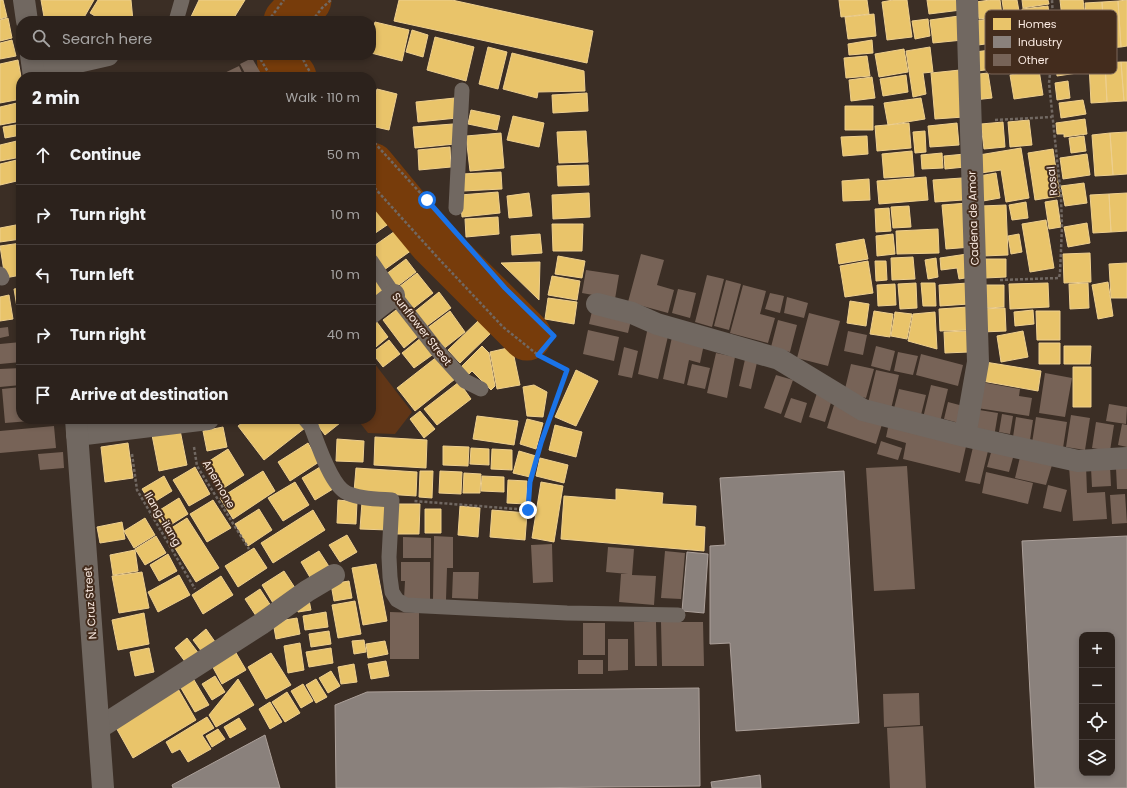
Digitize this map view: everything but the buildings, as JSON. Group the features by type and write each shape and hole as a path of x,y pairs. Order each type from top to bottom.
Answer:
{"street":[{"name":"Cadena de Amor","path":"965,436 978,362 966,0"},
{"path":"33,68 79,60"},
{"path":"376,309 394,295"},
{"path":"597,304 632,313 657,324 778,359 863,410 965,436 1078,461 1127,458"},
{"path":"76,427 129,429 168,424"},
{"name":"N. Cruz Street","path":"76,427 103,788"},
{"path":"99,728 261,624 334,575"}],"lane":[{"path":"177,16 182,0"},
{"path":"456,208 462,90"},
{"name":"Sunflower Street","path":"376,268 394,295 437,350 465,381 481,389"},
{"path":"310,424 334,482 345,493 359,497 392,500 389,557 390,577 392,592 397,600 406,605 568,613 678,615"}],"path":[{"path":"272,16 284,0"},
{"path":"316,16 331,0"},
{"name":"Rosal","path":"1052,0 1053,10"},
{"path":"968,49 985,47"},
{"path":"261,60 268,72"},
{"path":"303,60 310,72"},
{"name":"Rosal","path":"975,281 1059,278 1062,196 1052,117 1049,83 1050,74"},
{"path":"970,121 1052,117"},
{"path":"376,144 437,211"},
{"path":"376,189 503,327 538,355 567,370 541,443 530,482 528,510 392,500"},
{"path":"453,229 505,288 554,336 538,355"},
{"name":"Anemone","path":"199,424 197,466 249,549"},
{"name":"Ilang-ilang","path":"129,429 137,490 195,589"}],"shaded area":[{"path":"376,365 412,412 395,434 368,433 361,424 376,424"}],"waterway":[{"path":"293,16 307,0"},
{"path":"282,60 282,65 288,72"},
{"path":"376,173 433,242 527,336"}],"route":[{"path":"427,200 505,288 554,336 538,355 567,370 541,443 530,482 528,510"}]}
